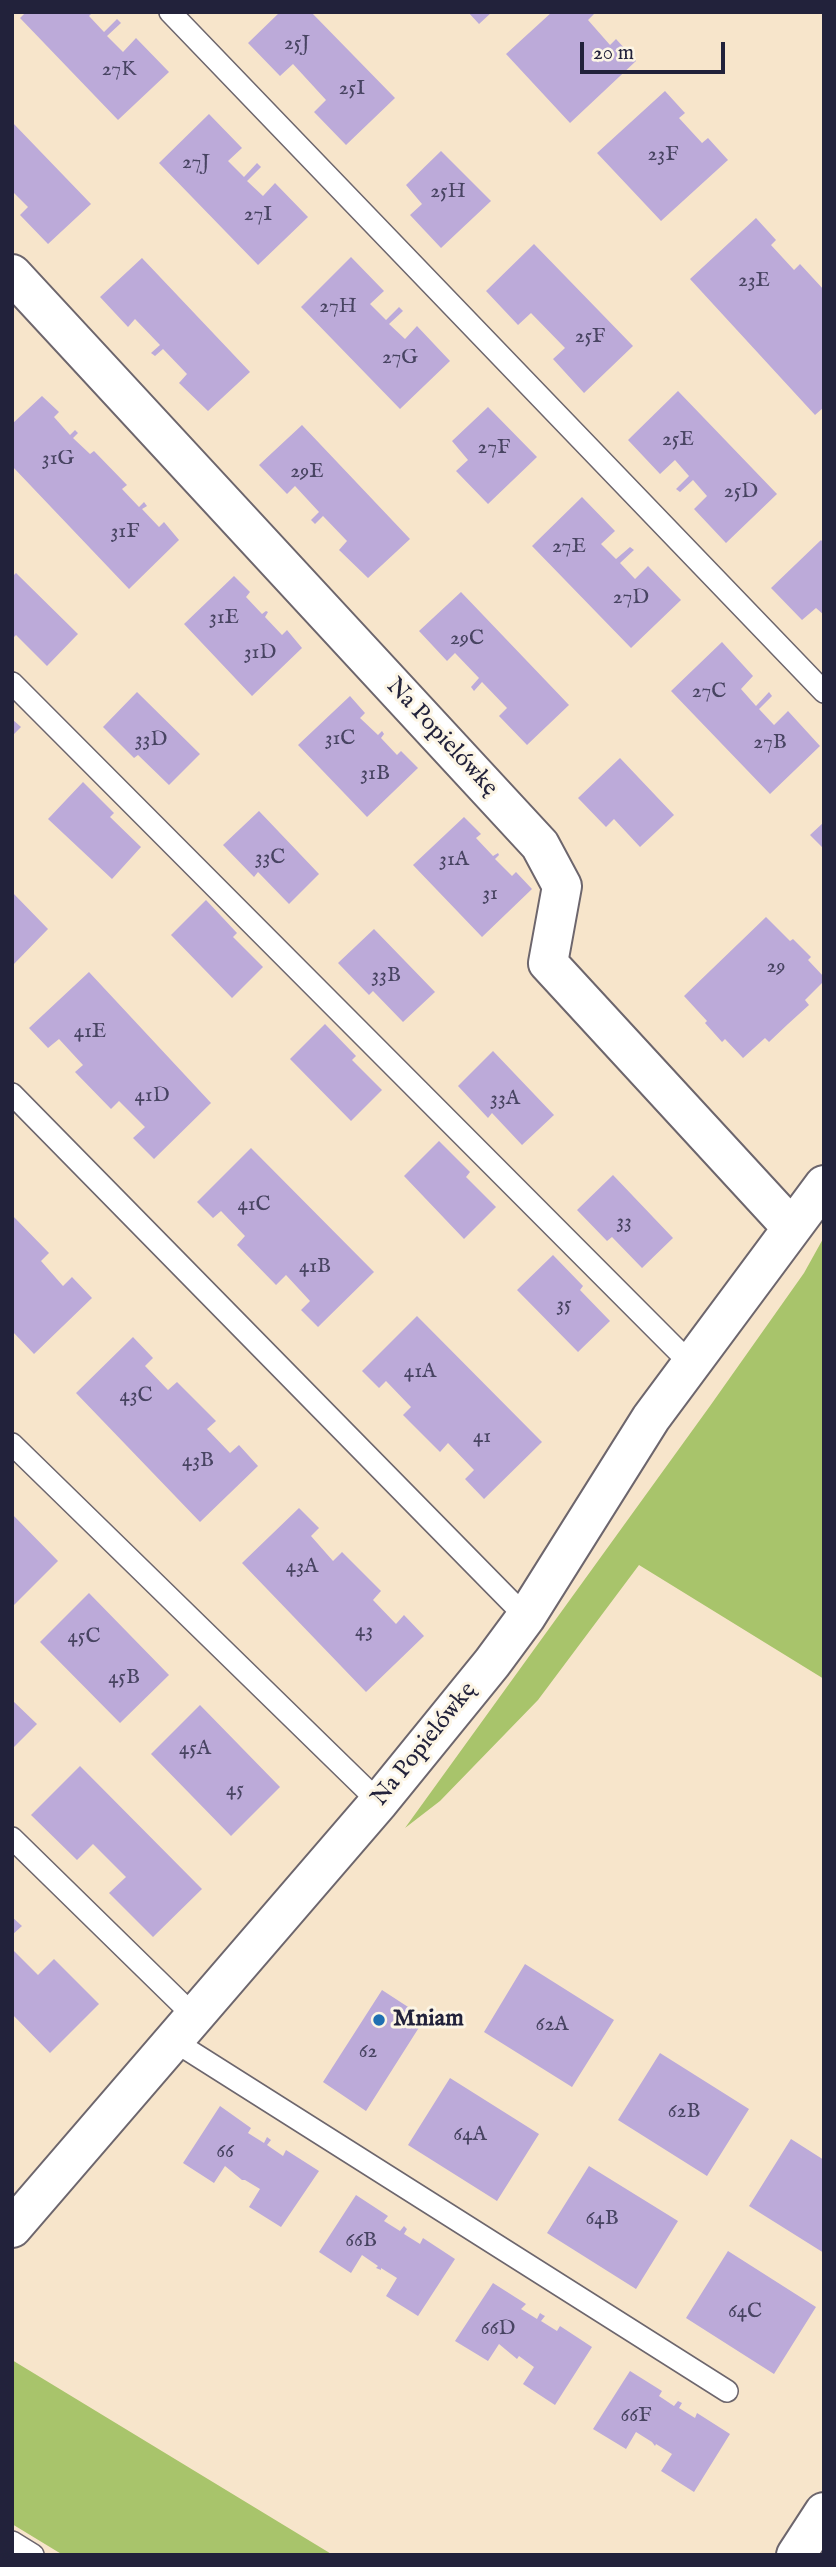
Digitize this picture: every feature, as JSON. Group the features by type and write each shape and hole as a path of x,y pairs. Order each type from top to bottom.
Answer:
{"street":[{"name":"Na Popielówkę","path":"12,274 540,845 562,886 548,963 792,1228"},
{"name":"Na Popielówkę","path":"12,2228 379,1802 526,1617 651,1418 824,1185"},
{"path":"796,2555 824,2512"}],"lane":[{"path":"170,12 824,692"},
{"path":"12,683 691,1364"},
{"path":"12,1094 526,1617"},
{"path":"12,1444 379,1802"},
{"path":"12,1838 184,2029 727,2391"},
{"path":"12,2542 33,2555"}],"green space":[{"path":"824,1237 824,1679 639,1565 538,1700 440,1801 405,1828 710,1406 804,1273"},
{"path":"12,2360 333,2555 63,2555 12,2524"}],"building":[{"path":"26,12 93,12 89,16 104,32 117,19 121,23 107,36 123,52 136,38 169,72 118,120 20,18"},
{"path":"280,12 311,12 395,98 346,145 314,112 326,100 293,64 280,76 248,43"},
{"path":"468,12 492,12 479,24"},
{"path":"552,12 592,12 594,14 588,20 610,45 616,39 636,61 570,123 506,54"},
{"path":"665,91 685,113 679,118 702,143 708,138 728,160 661,221 597,153"},
{"path":"209,114 242,148 228,161 244,177 257,163 261,167 247,181 263,196 275,183 308,217 258,265 159,163"},
{"path":"12,122 91,204 48,244 20,215 28,207 12,191"},
{"path":"441,151 491,201 441,248 410,215 422,204 406,185"},
{"path":"756,218 776,240 771,245 794,270 800,264 824,290 824,407 815,415 690,279"},
{"path":"534,244 633,346 584,393 553,359 565,348 531,313 518,325 486,291"},
{"path":"351,257 384,291 370,304 386,320 399,307 403,311 389,324 405,339 417,326 450,361 400,409 301,307"},
{"path":"142,258 250,372 208,411 179,383 187,374 163,349 155,356 151,353 160,345 135,319 128,327 100,297"},
{"path":"678,391 777,494 726,543 694,509 707,496 693,480 680,492 676,489 689,476 675,460 660,474 628,440"},
{"path":"42,396 59,412 54,417 70,435 75,430 78,433 73,438 90,454 94,451 127,485 122,489 139,507 144,502 147,506 142,509 159,527 164,522 179,540 129,589 12,466 12,424"},
{"path":"488,407 537,457 488,504 456,471 468,460 452,441"},
{"path":"302,425 410,539 368,578 339,550 347,541 323,516 315,524 311,520 319,512 295,486 287,494 259,465"},
{"path":"582,497 615,531 601,544 616,559 630,547 634,550 620,563 635,579 648,566 681,600 631,648 532,546"},
{"path":"821,540 824,543 824,615 816,608 802,620 771,588"},
{"path":"16,573 78,634 47,666 16,635 12,639 12,577"},
{"path":"234,576 250,592 246,597 262,614 268,612 265,617 282,635 287,630 302,648 252,696 184,624"},
{"path":"461,592 569,705 527,745 499,716 507,708 482,682 474,691 471,687 479,678 455,653 447,661 419,631"},
{"path":"722,642 753,676 741,689 756,706 769,692 772,696 759,709 774,725 788,711 820,746 770,794 671,691"},
{"path":"137,692 200,754 169,785 138,755 134,758 103,727"},
{"path":"350,696 365,713 360,718 378,735 382,731 384,734 381,738 397,755 401,751 418,768 367,817 298,745"},
{"path":"12,719 21,727 12,736"},
{"path":"620,758 674,815 640,847 614,819 606,827 578,798"},
{"path":"83,782 114,813 110,817 141,847 112,879 48,819"},
{"path":"259,811 319,874 289,904 258,872 254,877 223,845"},
{"path":"464,817 481,834 476,838 493,856 498,853 495,859 512,876 516,872 532,889 482,937 413,865"},
{"path":"824,822 824,849 810,835"},
{"path":"12,892 48,929 12,966"},
{"path":"206,900 237,933 233,937 263,967 232,998 171,935"},
{"path":"766,917 811,957 808,960 824,977 824,981 805,1000 809,1005 769,1042 765,1038 743,1058 725,1039 722,1042 684,996"},
{"path":"374,929 435,992 403,1022 373,991 369,995 338,963"},
{"path":"89,972 211,1103 154,1159 133,1138 145,1127 119,1101 111,1109 75,1072 83,1065 59,1039 48,1048 29,1028"},
{"path":"325,1024 356,1056 352,1060 382,1090 351,1121 290,1059"},
{"path":"493,1051 554,1115 522,1145 492,1113 488,1118 458,1086"},
{"path":"439,1141 470,1172 466,1177 496,1207 464,1239 404,1176"},
{"path":"251,1148 374,1272 318,1327 301,1310 310,1301 286,1275 276,1285 237,1245 245,1236 221,1211 213,1218 197,1202"},
{"path":"613,1175 673,1238 642,1268 612,1237 607,1241 577,1210"},
{"path":"12,1215 49,1253 41,1261 63,1286 72,1277 92,1298 34,1354 12,1331"},
{"path":"553,1255 583,1286 580,1290 610,1321 578,1352 517,1290"},
{"path":"417,1316 542,1442 484,1499 465,1479 474,1470 448,1443 440,1452 403,1415 411,1407 386,1381 379,1388 362,1371"},
{"path":"133,1337 153,1358 145,1366 168,1390 177,1382 216,1421 207,1429 230,1453 239,1445 258,1466 200,1522 76,1393"},
{"path":"299,1508 319,1528 311,1536 333,1561 342,1552 381,1591 373,1600 396,1624 404,1615 424,1636 366,1692 242,1563"},
{"path":"12,1514 58,1561 12,1607"},
{"path":"89,1593 169,1675 120,1723 40,1642"},
{"path":"12,1700 37,1724 12,1749"},
{"path":"200,1705 280,1787 231,1836 151,1754"},
{"path":"80,1766 202,1889 153,1937 109,1893 126,1877 93,1844 77,1860 31,1815"},
{"path":"12,1917 22,1926 12,1935"},
{"path":"12,1949 38,1975 54,1959 99,2004 50,2053 12,2014"},
{"path":"525,1964 614,2020 572,2087 484,2032"},
{"path":"382,1990 425,2018 366,2111 323,2082"},
{"path":"660,2053 749,2109 707,2176 618,2120"},
{"path":"450,2078 539,2134 497,2201 408,2145"},
{"path":"220,2106 251,2128 248,2133 264,2143 267,2137 271,2140 267,2145 283,2156 286,2150 319,2171 281,2227 249,2207 260,2189 242,2180 225,2166 214,2183 183,2163"},
{"path":"791,2139 824,2160 824,2253 749,2206"},
{"path":"589,2166 678,2221 636,2289 547,2233"},
{"path":"356,2195 388,2216 384,2221 400,2231 404,2226 407,2229 404,2234 420,2244 423,2238 455,2259 418,2316 386,2296 397,2278 381,2268 376,2268 378,2266 362,2255 351,2273 319,2252"},
{"path":"728,2251 816,2307 774,2374 686,2318"},
{"path":"493,2283 526,2304 521,2309 537,2319 540,2313 545,2316 541,2321 557,2331 560,2326 592,2347 555,2405 523,2384 534,2367 519,2356 517,2359 499,2344 488,2361 455,2341"},
{"path":"630,2371 662,2391 659,2396 674,2406 678,2401 682,2403 679,2408 695,2418 697,2413 730,2434 694,2492 661,2471 672,2454 656,2444 655,2446 636,2432 626,2449 593,2429"}],"place":[{"name":"Mniam","path":"379,2020"}]}
